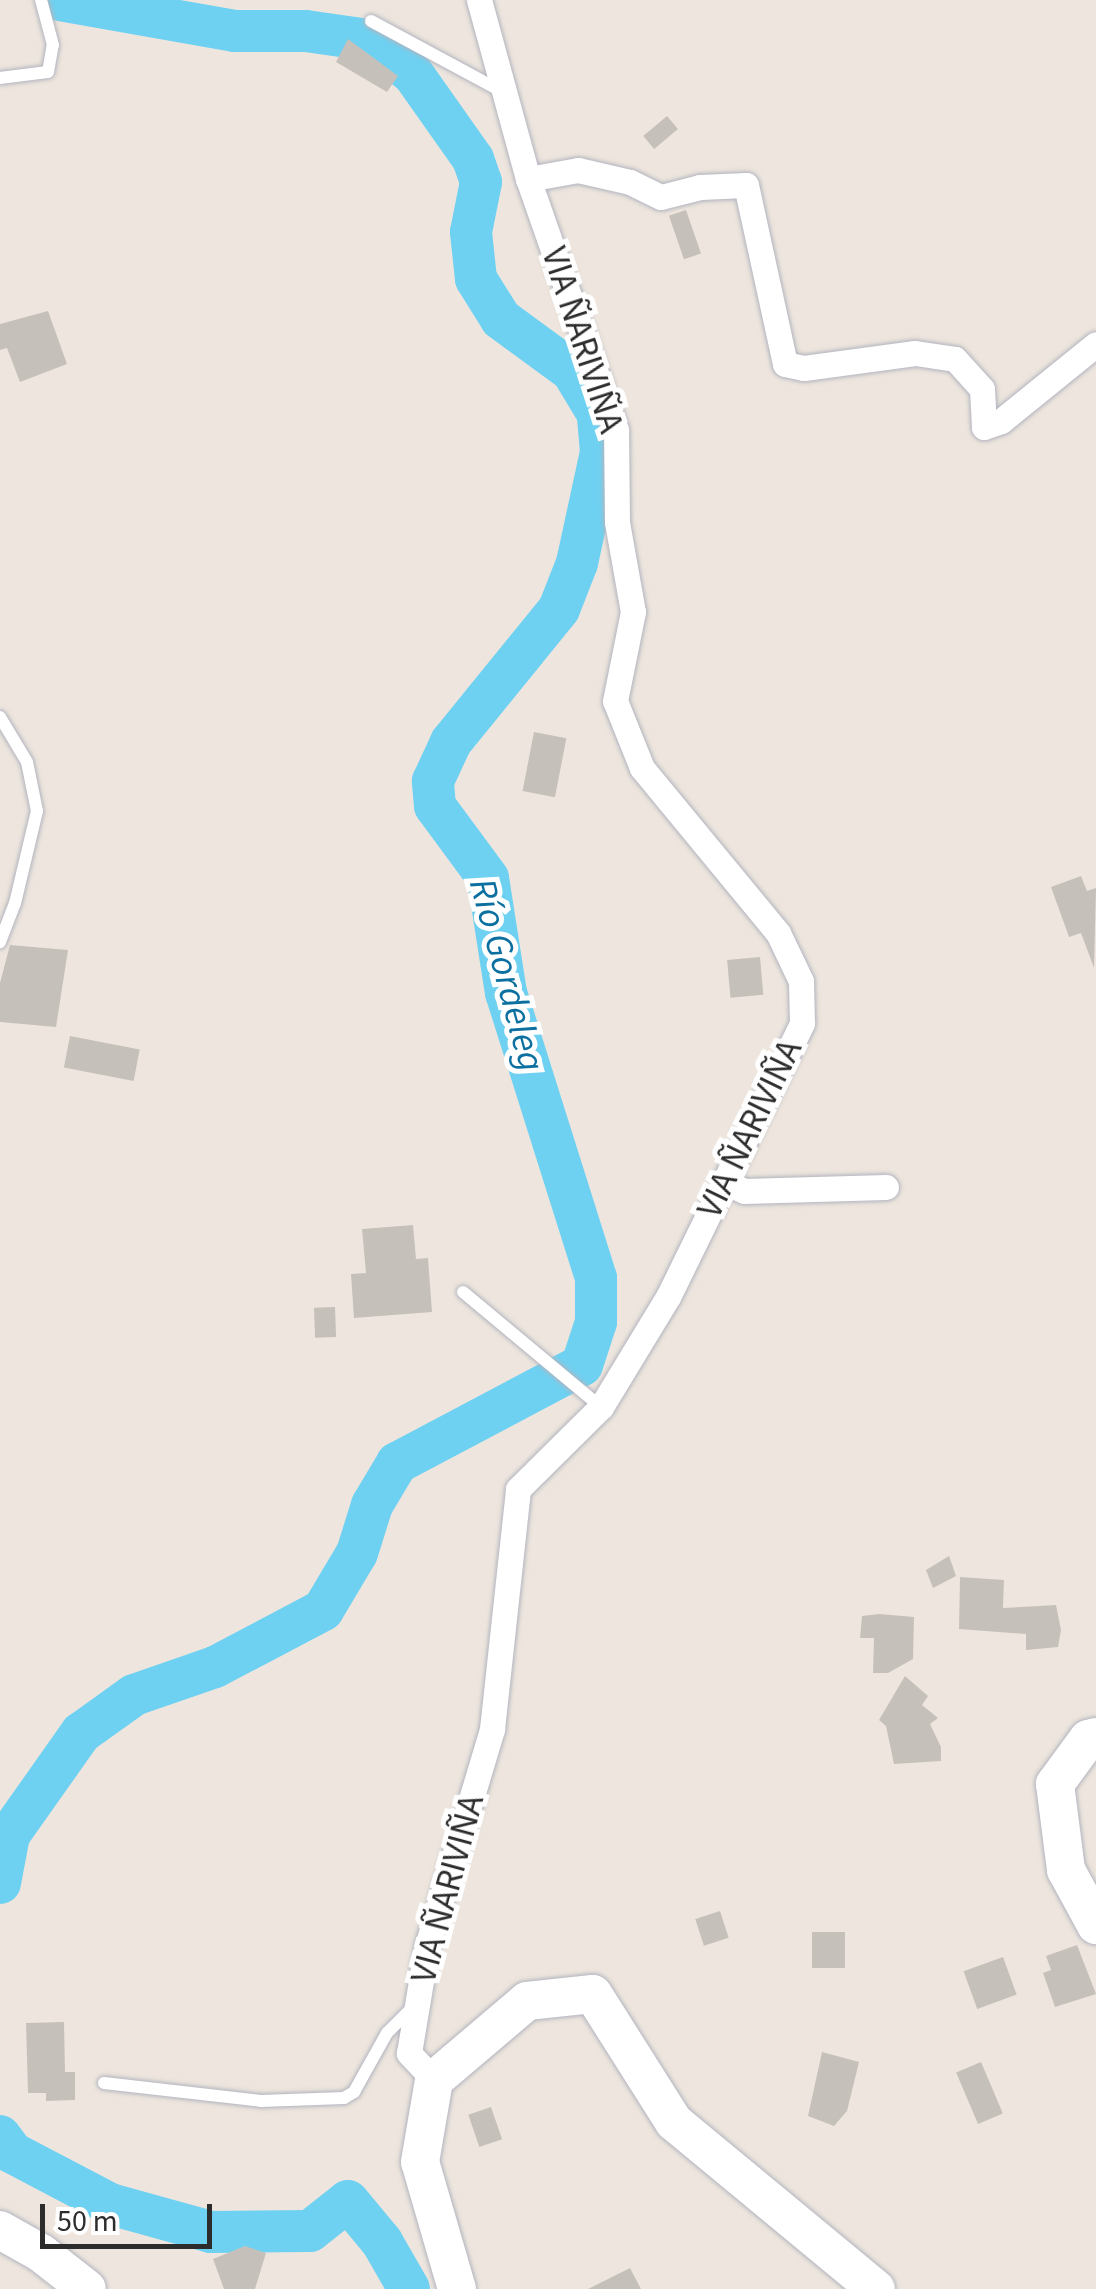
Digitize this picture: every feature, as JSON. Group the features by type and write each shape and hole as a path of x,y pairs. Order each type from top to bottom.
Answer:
{"street":[{"name":"VIA ÑARIVIÑA","path":"434,2080 409,2053 428,1946 492,1729 518,1489 668,1298 802,1024 800,981 778,933 642,768 615,701 633,612 617,522 616,430 528,179 479,0"},
{"path":"528,179 578,170 630,182 661,197 700,187 746,185 785,364 804,368 915,353 956,360 982,389 984,428 1002,422 1096,344"},
{"path":"724,1182 744,1191 886,1187"},
{"path":"1096,1737 1088,1739 1055,1784 1066,1870 1096,1925"},
{"path":"457,2289 420,2162 434,2080 528,2001 593,1994 674,2122 874,2288"},
{"path":"0,2230 40,2253 87,2289"}],"lane":[{"path":"0,78 48,72 53,45 41,0"},
{"path":"371,21 501,91"},
{"path":"0,718 27,762 37,810 15,904 0,942"},
{"path":"463,1292 591,1399"},
{"path":"104,2084 261,2100 344,2098 354,2092 387,2032 418,2003"}],"building":[{"path":"348,39 398,76 387,92 336,62"},
{"path":"667,116 678,129 654,149 643,136"},
{"path":"686,210 701,253 684,259 669,216"},
{"path":"48,311 67,364 20,382 7,348 0,350 0,324"},
{"path":"534,732 566,738 555,797 523,791"},
{"path":"1081,876 1087,891 1096,888 1094,968 1081,933 1069,937 1051,887"},
{"path":"10,945 68,950 56,1027 0,1022 0,983"},
{"path":"760,957 763,995 730,998 727,960"},
{"path":"70,1036 140,1050 134,1081 64,1067"},
{"path":"413,1225 416,1259 428,1258 432,1312 354,1318 351,1274 366,1273 362,1229"},
{"path":"335,1307 336,1337 315,1338 314,1308"},
{"path":"949,1556 956,1576 933,1588 926,1570"},
{"path":"960,1577 1004,1580 1003,1608 1056,1605 1061,1630 1058,1647 1026,1650 1026,1634 959,1629"},
{"path":"862,1616 914,1617 913,1659 888,1673 873,1673 874,1638 860,1638"},
{"path":"905,1676 928,1696 922,1705 938,1718 930,1724 941,1747 941,1761 894,1764 886,1726 879,1720"},
{"path":"720,1911 729,1938 704,1946 695,1919"},
{"path":"812,1932 845,1932 845,1968 812,1968"},
{"path":"1077,1945 1096,1994 1055,2007 1043,1973 1051,1970 1046,1956"},
{"path":"1003,1957 1017,1995 977,2009 964,1971"},
{"path":"64,2022 65,2072 75,2072 75,2100 46,2101 46,2093 28,2093 26,2023"},
{"path":"822,2052 859,2062 847,2111 834,2126 808,2116"},
{"path":"981,2062 1003,2114 978,2124 956,2073"},
{"path":"491,2107 502,2139 479,2147 468,2115"},
{"path":"245,2246 266,2253 255,2289 224,2289 213,2259"},
{"path":"630,2268 641,2289 588,2289"}],"waterway":[{"name":"Río Gordeleg","path":"0,1883 9,1835 81,1733 134,1695 215,1667 323,1610 357,1553 372,1505 397,1463 582,1365 596,1322 596,1278 506,993 488,878 435,806 433,781 451,742 559,609 577,563 601,452 598,414 572,371 501,319 476,279 471,232 481,182 473,159 413,74 369,40 306,31 235,31 60,0"},
{"name":"Río Gordeleg","path":"0,2136 13,2153 110,2204 211,2232 310,2231 348,2201 382,2242 409,2289"}]}
